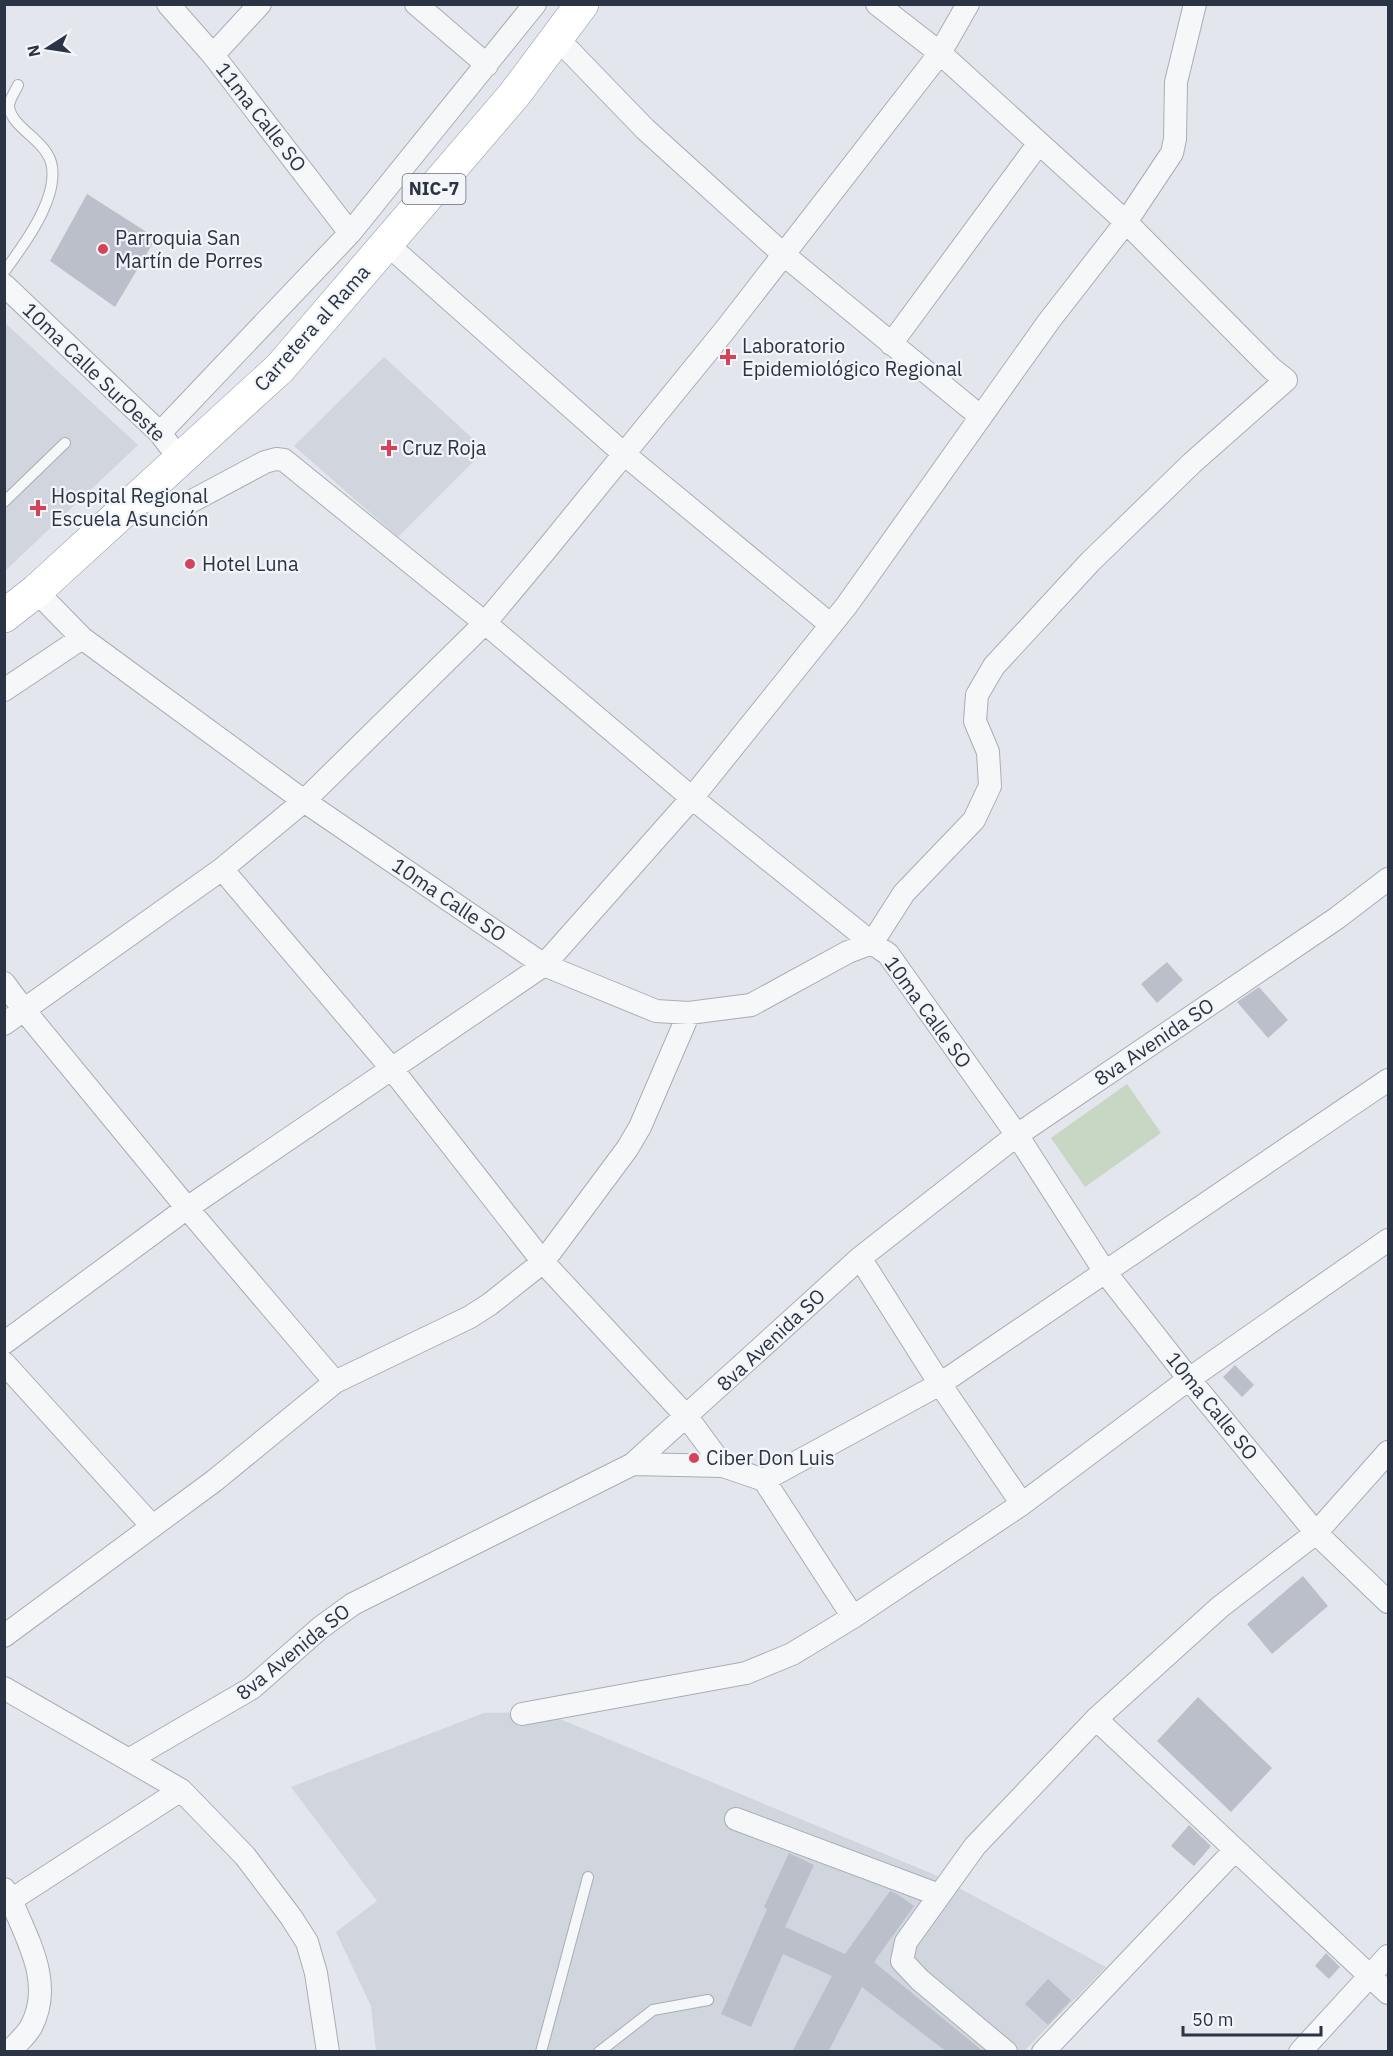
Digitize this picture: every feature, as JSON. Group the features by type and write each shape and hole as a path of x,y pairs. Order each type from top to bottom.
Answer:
{"highway":[{"name":"Carretera al Rama","path":"4,616 36,591 280,369 514,95 582,4"}],"street":[{"name":"11ma Calle SO","path":"168,4 213,55 350,233"},
{"path":"213,55 260,4"},
{"path":"416,4 487,65"},
{"path":"160,433 350,233 536,4"},
{"path":"138,497 169,509 177,509 265,462 276,459 285,460 485,623 692,798 872,943 904,893 974,820 990,786 988,752 975,721 977,695 994,666 1090,562 1192,463 1286,380 1272,369 1126,222 940,53 877,4"},
{"path":"4,1024 222,869 304,801 485,623 624,454 940,53 968,4"},
{"path":"4,1343 187,1208 544,965 692,798 831,625 1049,321 1126,222 1172,153 1175,139 1176,82 1195,4"},
{"path":"557,38 645,129 783,254 981,417"},
{"path":"891,344 1039,143"},
{"path":"387,244 624,454 831,625"},
{"name":"10ma Calle SurOeste","path":"4,285 160,433 181,461"},
{"name":"10ma Calle SO","path":"36,591 82,638 304,801 544,965 657,1011 689,1013 752,1005 848,952 872,943 888,954 1017,1135 1106,1272 1189,1379 1316,1533 1389,1602"},
{"path":"4,690 82,638"},
{"path":"222,869 392,1069 543,1262 687,1417 723,1466"},
{"name":"8va Avenida SO","path":"130,1759 252,1688 320,1628 353,1604 633,1464 860,1258 1017,1135 1337,918 1389,879"},
{"path":"4,983 187,1208 335,1382"},
{"path":"4,1636 214,1482 335,1382 470,1317 543,1262 635,1138 689,1013"},
{"path":"764,1480 940,1384 1389,1080"},
{"path":"522,1714 746,1673 792,1654 853,1617 1022,1504 1189,1379 1389,1240"},
{"path":"860,1258 940,1384 1022,1504"},
{"path":"4,1363 152,1526"},
{"path":"1006,2052 920,1980 902,1961 906,1942 975,1846 1096,1719 1220,1607 1316,1533 1389,1452"},
{"path":"633,1464 723,1466 764,1480 853,1617"},
{"path":"4,1688 181,1790 245,1856 307,1942 316,1973 328,2052"},
{"path":"1096,1719 1389,1993"},
{"path":"9,2052 30,2029 41,2004 37,1960 6,1898 181,1790"},
{"path":"736,1820 939,1895"},
{"path":"1043,2052 1235,1850"},
{"path":"1300,2052 1389,1956"}],"lane":[{"path":"4,272 28,240 44,209 51,185 52,166 46,152 12,114 10,101 18,86"},
{"path":"4,502 65,443"},
{"path":"541,2052 588,1877"},
{"path":"599,2052 653,2010 708,2000"}],"shaded area":[{"name":"Hospital Regional Escuela Asunción","path":"4,322 138,445 5,571 4,571"},
{"name":"Cruz Roja","path":"384,357 485,450 398,537 294,446"},
{"path":"543,1712 933,1874 1106,1967 1024,2051 376,2051 371,2006 336,1932 377,1901 291,1787 484,1713"}],"green space":[{"path":"1127,1084 1161,1133 1085,1187 1051,1138"}],"building":[{"name":"Parroquia San Martín de Porres","path":"87,194 156,238 115,307 50,261"},
{"path":"1167,962 1183,980 1157,1003 1141,984"},
{"path":"1259,987 1288,1020 1268,1038 1237,1002"},
{"path":"1235,1365 1254,1385 1242,1397 1223,1377"},
{"path":"1303,1576 1328,1606 1272,1654 1247,1624"},
{"path":"1198,1697 1272,1768 1231,1812 1157,1741"},
{"path":"1189,1825 1211,1846 1194,1866 1171,1846"},
{"path":"789,1853 814,1865 785,1927 845,1954 890,1891 897,1894 914,1906 874,1962 984,2052 947,2052 862,1987 828,2052 792,2052 832,1976 783,1954 751,2027 721,2014 767,1909 764,1907"},
{"path":"1326,1953 1340,1967 1329,1979 1315,1966"},
{"path":"1048,1979 1071,2000 1048,2025 1025,2004"}],"place":[{"name":"Parroquia San Martín de Porres","path":"103,249"},
{"name":"Laboratorio Epidemiológico Regional","path":"728,357"},
{"name":"Cruz Roja","path":"389,448"},
{"name":"Hospital Regional Escuela Asunción","path":"38,508"},
{"name":"Hotel Luna","path":"190,564"},
{"name":"Ciber Don Luis","path":"694,1458"}]}
